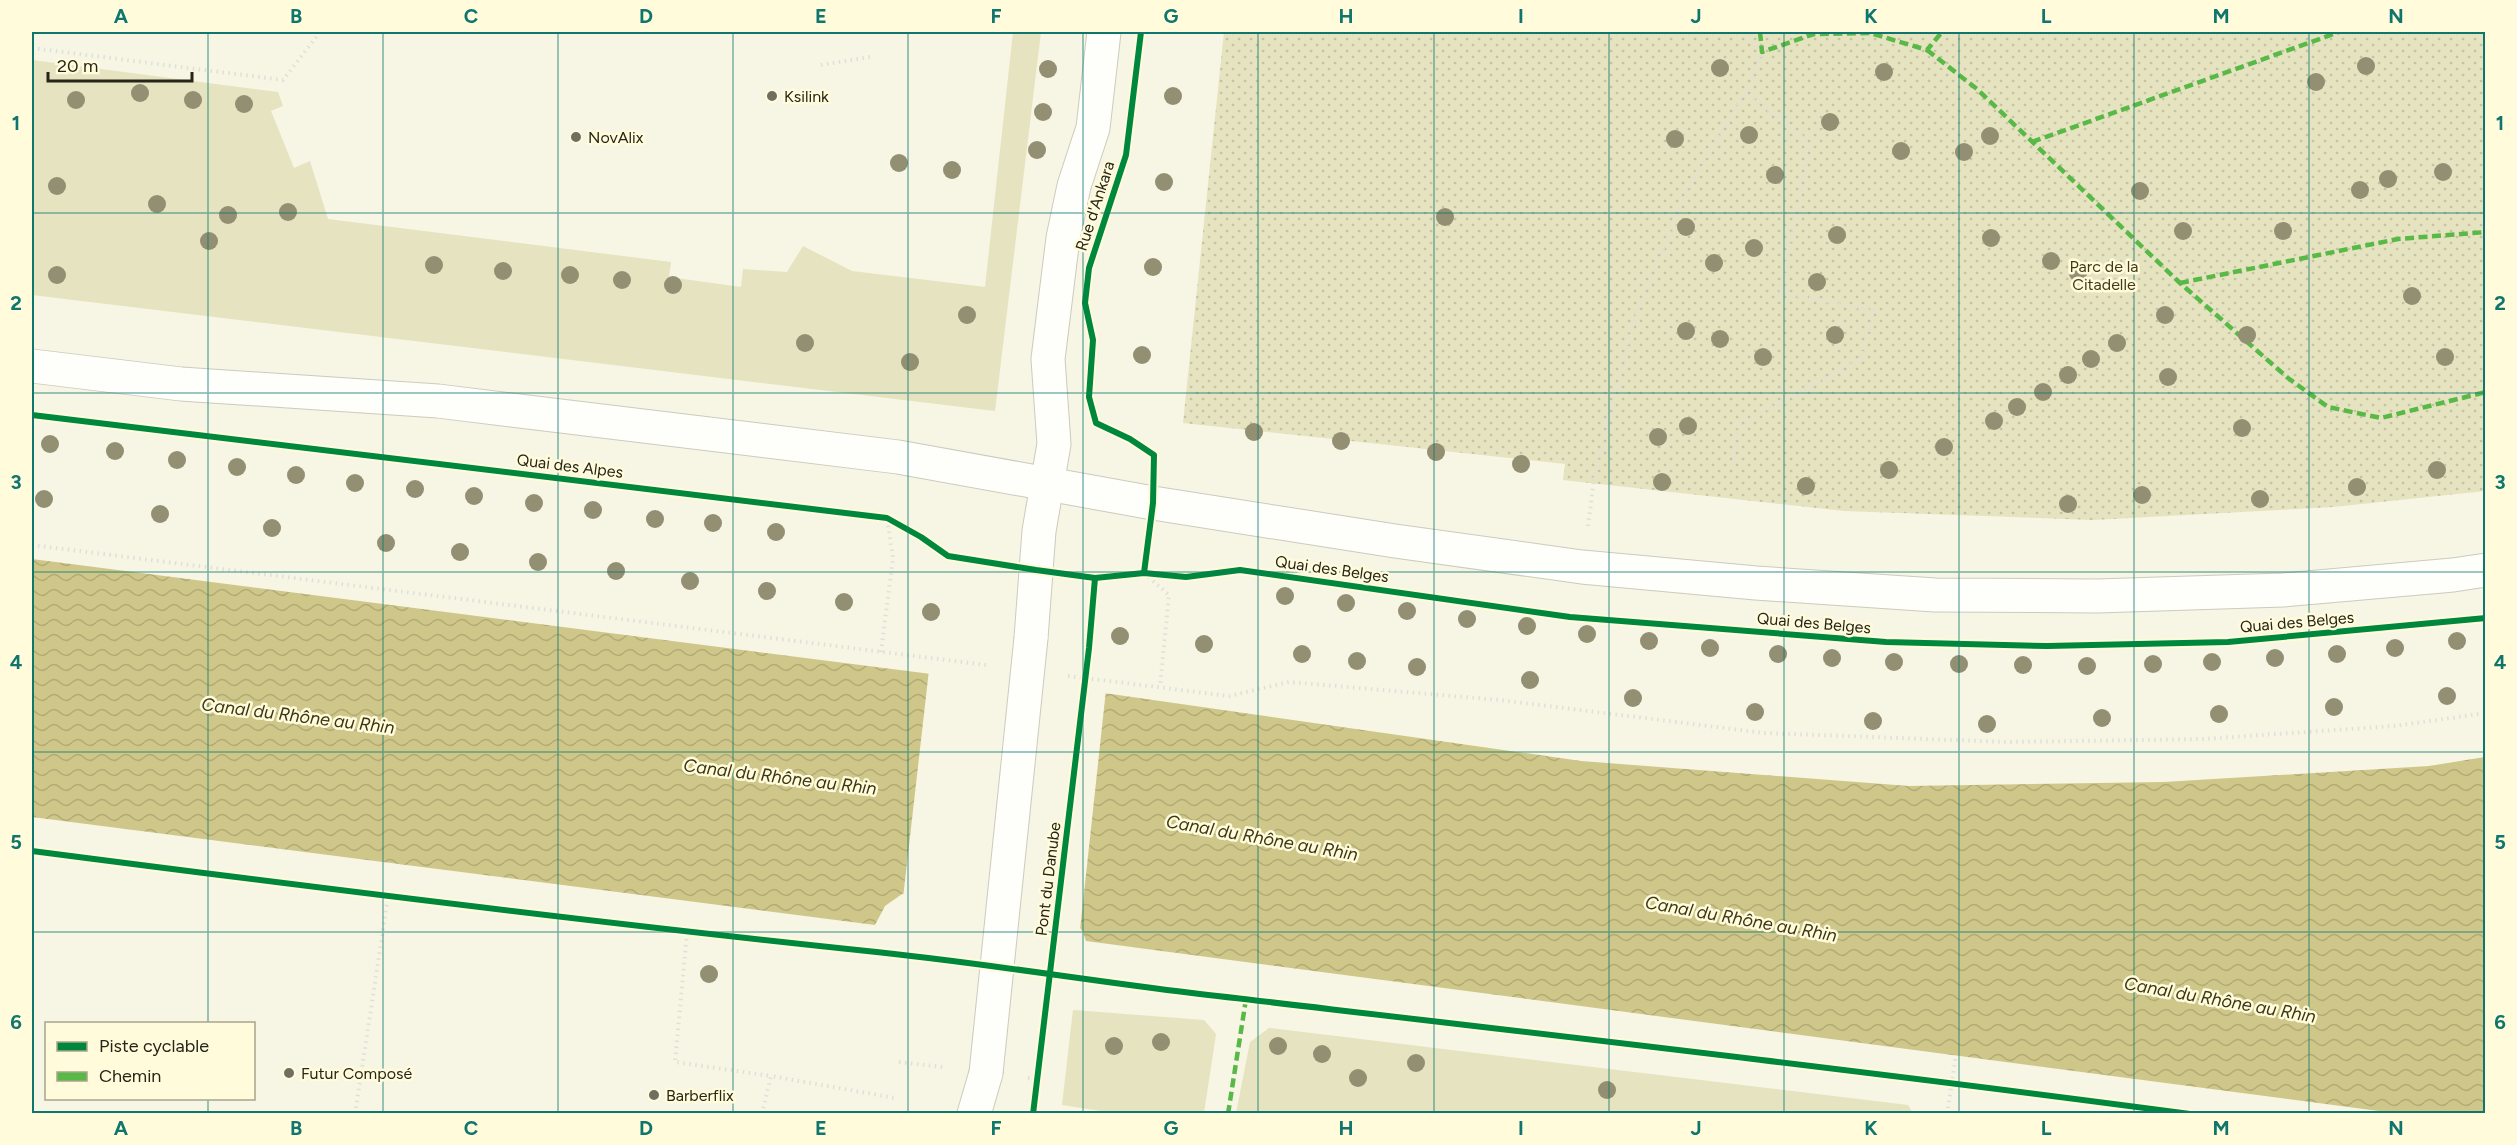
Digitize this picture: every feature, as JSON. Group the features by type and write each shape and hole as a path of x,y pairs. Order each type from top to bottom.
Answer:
{"main road":[{"name":"Rue d'Ankara","path":"974,1113 986,1073 1031,638 1039,531 1054,444 1048,359 1063,238 1074,186 1093,128 1104,32"},
{"path":"32,366 181,384 438,401 898,457 1046,482"},
{"name":"Quai des Belges","path":"1046,482 1153,502 1395,541 1582,567 1935,595 2051,596 2283,590 2486,570"}],"path":[{"path":"32,48 283,80 320,32"},
{"path":"1582,567 1594,480 1630,329 1686,190 1746,92 1762,52 1745,32"},
{"path":"821,65 870,57"},
{"path":"1733,464 1737,426 1862,358 1874,311 1781,292 1810,144 1746,92"},
{"path":"1144,573 1153,502"},
{"path":"875,516 887,518 895,523"},
{"path":"881,652 894,558 887,518"},
{"path":"32,545 997,667"},
{"path":"1144,573 1169,594 1160,687"},
{"path":"1134,574 1155,574"},
{"path":"1085,683 1086,671"},
{"path":"1067,676 1229,696 1289,682 1500,700 1765,733 2008,742 2203,739 2394,726 2486,713"},
{"path":"356,1113 388,897"},
{"path":"687,933 675,1062 895,1098"},
{"path":"1048,986 1051,963"},
{"path":"1947,1113 1956,1056"},
{"path":"1035,1090 1038,1067"},
{"path":"762,1113 771,1076"}],"green space":[{"path":"1013,32 1041,32 995,411 32,295 32,60 278,92 283,106 271,111 294,168 310,161 328,219 671,262 669,277 741,287 743,269 787,272 803,246 852,271 985,287"},
{"name":"Parc de la Citadelle","path":"1224,32 2485,32 2485,491 2333,507 2093,520 1844,511 1563,480 1565,464 1183,423"},
{"path":"1073,1010 1204,1020 1216,1034 1204,1113 1120,1114 1062,1105"},
{"path":"1269,1028 1908,1105 1913,1113 1236,1113 1250,1042"}],"water":[{"name":"Canal du Rhône au Rhin","path":"32,559 931,674 1111,694 1581,761 1909,786 2164,782 2429,766 2485,757 2485,1113 2394,1113 1086,941 1075,921 902,894 885,906 875,925 32,817"}],"pier":[{"path":"929,670 1106,690 1080,930 1085,944 1074,924 903,898"}],"marked path":[{"path":"1760,32 1762,52 1814,34 1870,33 1927,50 1942,32"},
{"path":"2032,142 2339,32"},
{"path":"1927,50 1977,89 2180,283 2288,378 2328,407 2381,418 2486,392"},
{"path":"2180,283 2398,239 2486,232"},
{"path":"1228,1114 1246,999"}],"cycle path":[{"path":"1141,32 1126,155 1089,268 1085,303 1093,340 1089,397 1096,423 1130,439 1154,455 1153,503 1144,573"},
{"name":"Quai des Alpes","path":"32,415 887,518 921,537 948,556 1095,578 1144,573 1186,577 1240,570 1570,617 1886,642 2047,646 2228,642 2486,618"},
{"name":"Pont du Danube","path":"1033,1114 1089,648 1095,578"},
{"path":"32,851 553,916 949,960 1192,993 2190,1114"}],"place":[{"name":"Ksilink","path":"772,96"},
{"name":"NovAlix","path":"576,137"},
{"name":"Futur Composé","path":"289,1073"},
{"name":"Barberflix","path":"654,1095"}]}
